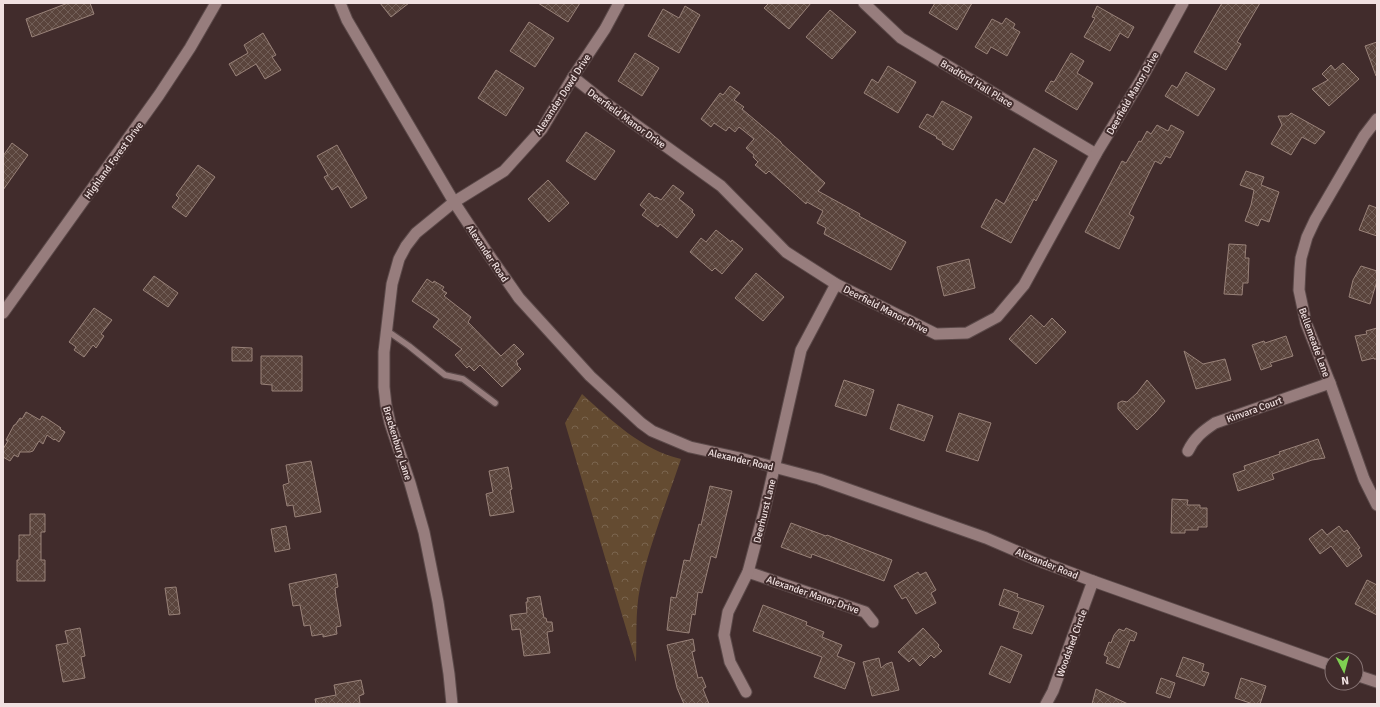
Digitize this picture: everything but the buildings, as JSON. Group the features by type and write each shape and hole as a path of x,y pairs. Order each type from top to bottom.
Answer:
{"street":[{"name":"Highland Forest Drive","path":"3,313 160,95 216,3"},
{"name":"Alexander Road","path":"340,3 347,20 454,202 519,298 590,376 641,423 664,438 690,447 774,466 819,479 986,538 1042,562 1093,581 1324,663"},
{"name":"Alexander Dowd Drive","path":"454,202 504,171 542,129 573,77 608,24 619,3"},
{"name":"Bradford Hall Place","path":"864,3 901,38 1096,154"},
{"name":"Deerfield Manor Drive","path":"573,77 607,104 721,186 786,252 836,284 936,334 967,334 997,317 1024,285 1096,154 1142,78 1183,3"},
{"name":"Bellemeade Lane","path":"1377,119 1364,136 1315,220 1301,258 1300,269 1301,303 1306,323 1330,383 1364,479 1377,505"},
{"name":"Brackenbury Lane","path":"452,704 438,602 424,532 386,405 383,372 386,330 392,284 399,259 406,246 416,233 454,202"},
{"name":"Deerhurst Lane","path":"746,692 730,662 724,634 728,612 748,572 765,508 801,350 836,284"},
{"name":"Kinvara Court","path":"1188,451 1194,440 1203,430 1215,423 1330,383"},
{"name":"Alexander Manor Drive","path":"748,572 865,612 873,622"},
{"name":"Woodshed Circle","path":"1046,704 1053,691 1093,581"},
{"path":"1364,678 1377,682"}],"lane":[{"path":"386,330 409,346 445,375 463,380 495,403"}],"green space":[{"path":"582,394 616,424 640,441 653,449 681,459 653,540 638,597 636,662 565,423"}]}
